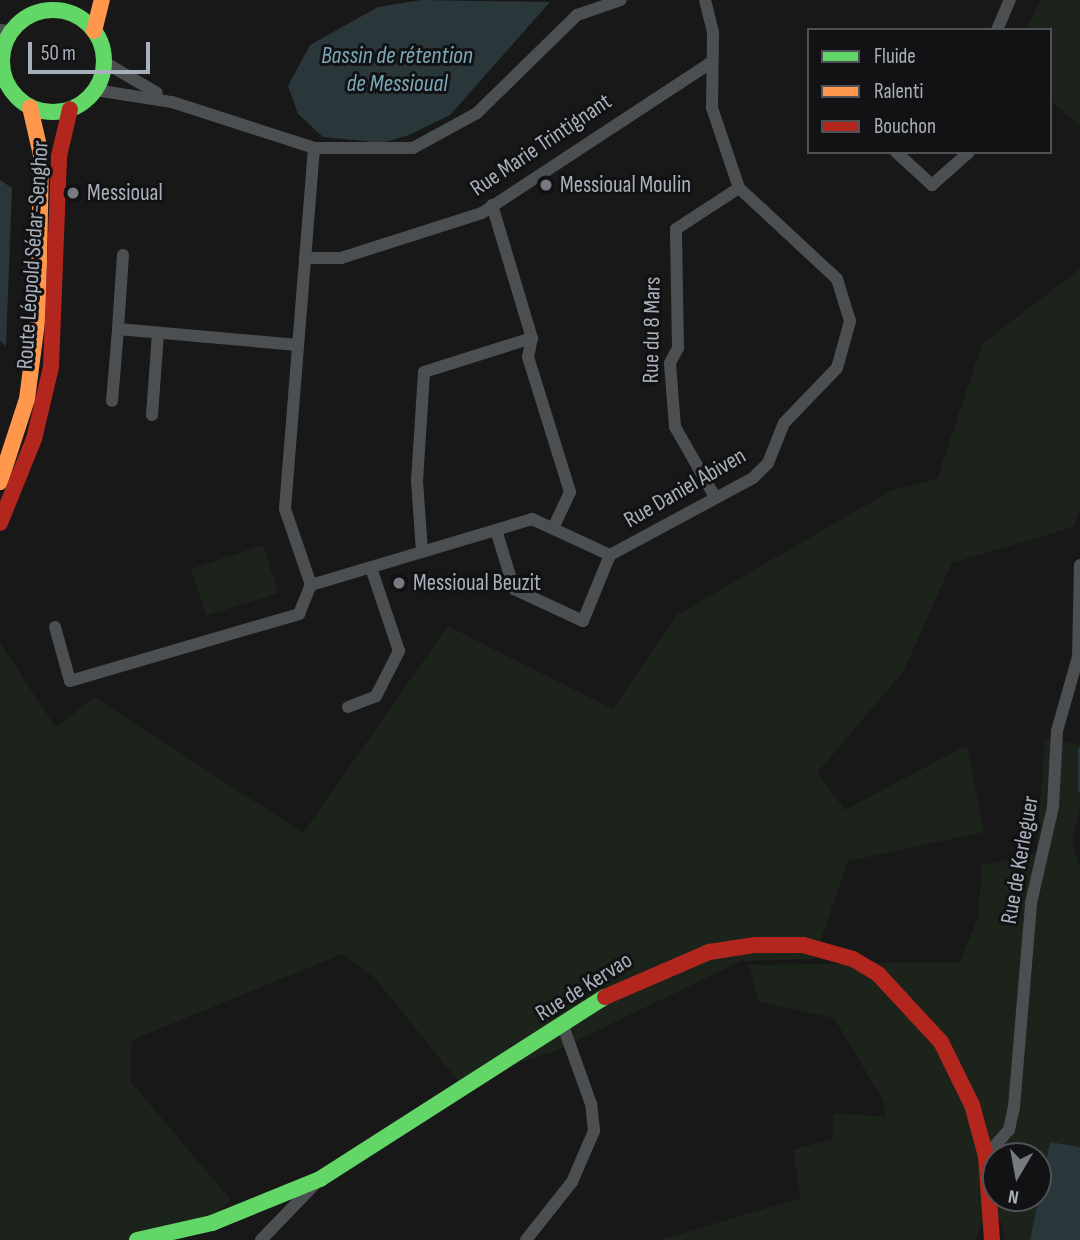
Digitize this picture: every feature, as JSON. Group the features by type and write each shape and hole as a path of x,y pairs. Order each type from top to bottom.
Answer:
{"main road":[{"path":"94,32 102,0"},
{"path":"69,6 94,32 104,62 95,90 70,109 30,107 8,87 1,57 6,30 34,13 69,6"},
{"name":"Route Léopold Sédar-Senghor","path":"0,482 27,399 38,314 41,156 30,107"},
{"name":"Route Léopold Sédar-Senghor","path":"0,523 34,439 51,367 60,156 70,109"},
{"name":"Rue de Kervao","path":"137,1240 212,1223 320,1179 652,972 709,952 803,945 853,959 878,974 941,1042 972,1105 982,1142"},
{"name":"Rue de Kervao","path":"990,1212 992,1240"}],"street":[{"path":"95,90 172,102 314,148 413,148 446,135 477,113 558,29 621,0"},
{"name":"Rue Daniel Abiven","path":"311,585 532,519 610,555 715,497 768,463 784,424 837,368 850,321 837,279 739,188 712,108 710,63 713,32 705,0"},
{"path":"999,28 1010,0"},
{"path":"104,62 172,102"},
{"name":"Rue Marie Trintignant","path":"305,258 341,258 492,205 710,63"},
{"path":"55,627 70,681 299,614 311,585 285,509 314,148"},
{"path":"898,154 932,185 967,154"},
{"name":"Rue du 8 Mars","path":"715,497 675,427 670,363 678,348 676,229 739,188"},
{"path":"492,205 532,338 528,357 570,492 553,528"},
{"path":"112,401 123,255"},
{"path":"118,329 297,345"},
{"path":"152,415 158,332"},
{"path":"422,552 417,481 424,372 532,338"},
{"path":"496,530 513,589 583,621 610,555"},
{"name":"Rue de Kerleguer","path":"998,1142 1009,1130 1014,1107 1031,904 1053,807 1057,731 1074,703 1078,657 1078,565"},
{"path":"348,706 376,696 399,651 371,568"},
{"path":"526,1240 572,1182 594,1131 591,1104 563,1026"},
{"path":"261,1240 320,1179"}],"shaded area":[{"path":"1041,0 1080,0 1080,126 1052,102 1052,28 1026,28"},
{"path":"1080,269 1080,509 1073,527 952,563 903,672 817,773 845,810 967,745 984,832 848,861 814,959 741,961 553,1052 459,1082 374,977 342,954 132,1040 130,1081 231,1200 182,1240 0,1240 0,643 56,728 94,697 303,833 448,626 613,709 677,615 892,490 937,479 982,344"},
{"path":"263,545 278,593 206,616 191,569"},
{"path":"1045,739 1080,745 1080,809 1072,842 1080,867 1080,1147 1052,1142 982,1142 982,1212 1036,1212 1030,1240 1005,1240 1002,1222 980,1226 976,1240 660,1240 801,1198 793,1150 832,1139 834,1113 886,1117 883,1100 834,1018 759,1002 748,965 960,962 978,917 982,865 1036,854"}],"water":[{"name":"Bassin de rétention de Messioual","path":"421,0 550,2 450,115 409,135 382,143 323,137 298,114 288,86 310,45 378,7"},
{"path":"0,180 12,188 6,346 0,341"},
{"path":"1052,1142 1080,1147 1080,1240 1030,1240 1036,1212 1052,1212"}],"waterway":[{"path":"1080,749 1080,789"}],"traffic: fast":[{"path":"53,10 72,14 89,25 100,42 104,61 100,80 89,97 72,108 53,112 34,108 17,97 6,80 2,61 6,42 17,25 34,14 53,10"},
{"path":"137,1240 212,1223 320,1179 605,997"}],"traffic: slow":[{"path":"94,31 102,0"},
{"path":"0,482 27,399 38,314 41,155 30,107"}],"traffic: jam":[{"path":"0,523 34,439 51,367 59,156 70,109"},
{"path":"605,997 709,952 755,945 803,945 853,959 878,974 941,1042 972,1105 986,1156 992,1240"}],"place":[{"name":"Messioual Moulin","path":"546,185"},
{"name":"Messioual","path":"73,193"},
{"name":"Messioual Beuzit","path":"399,583"}]}
